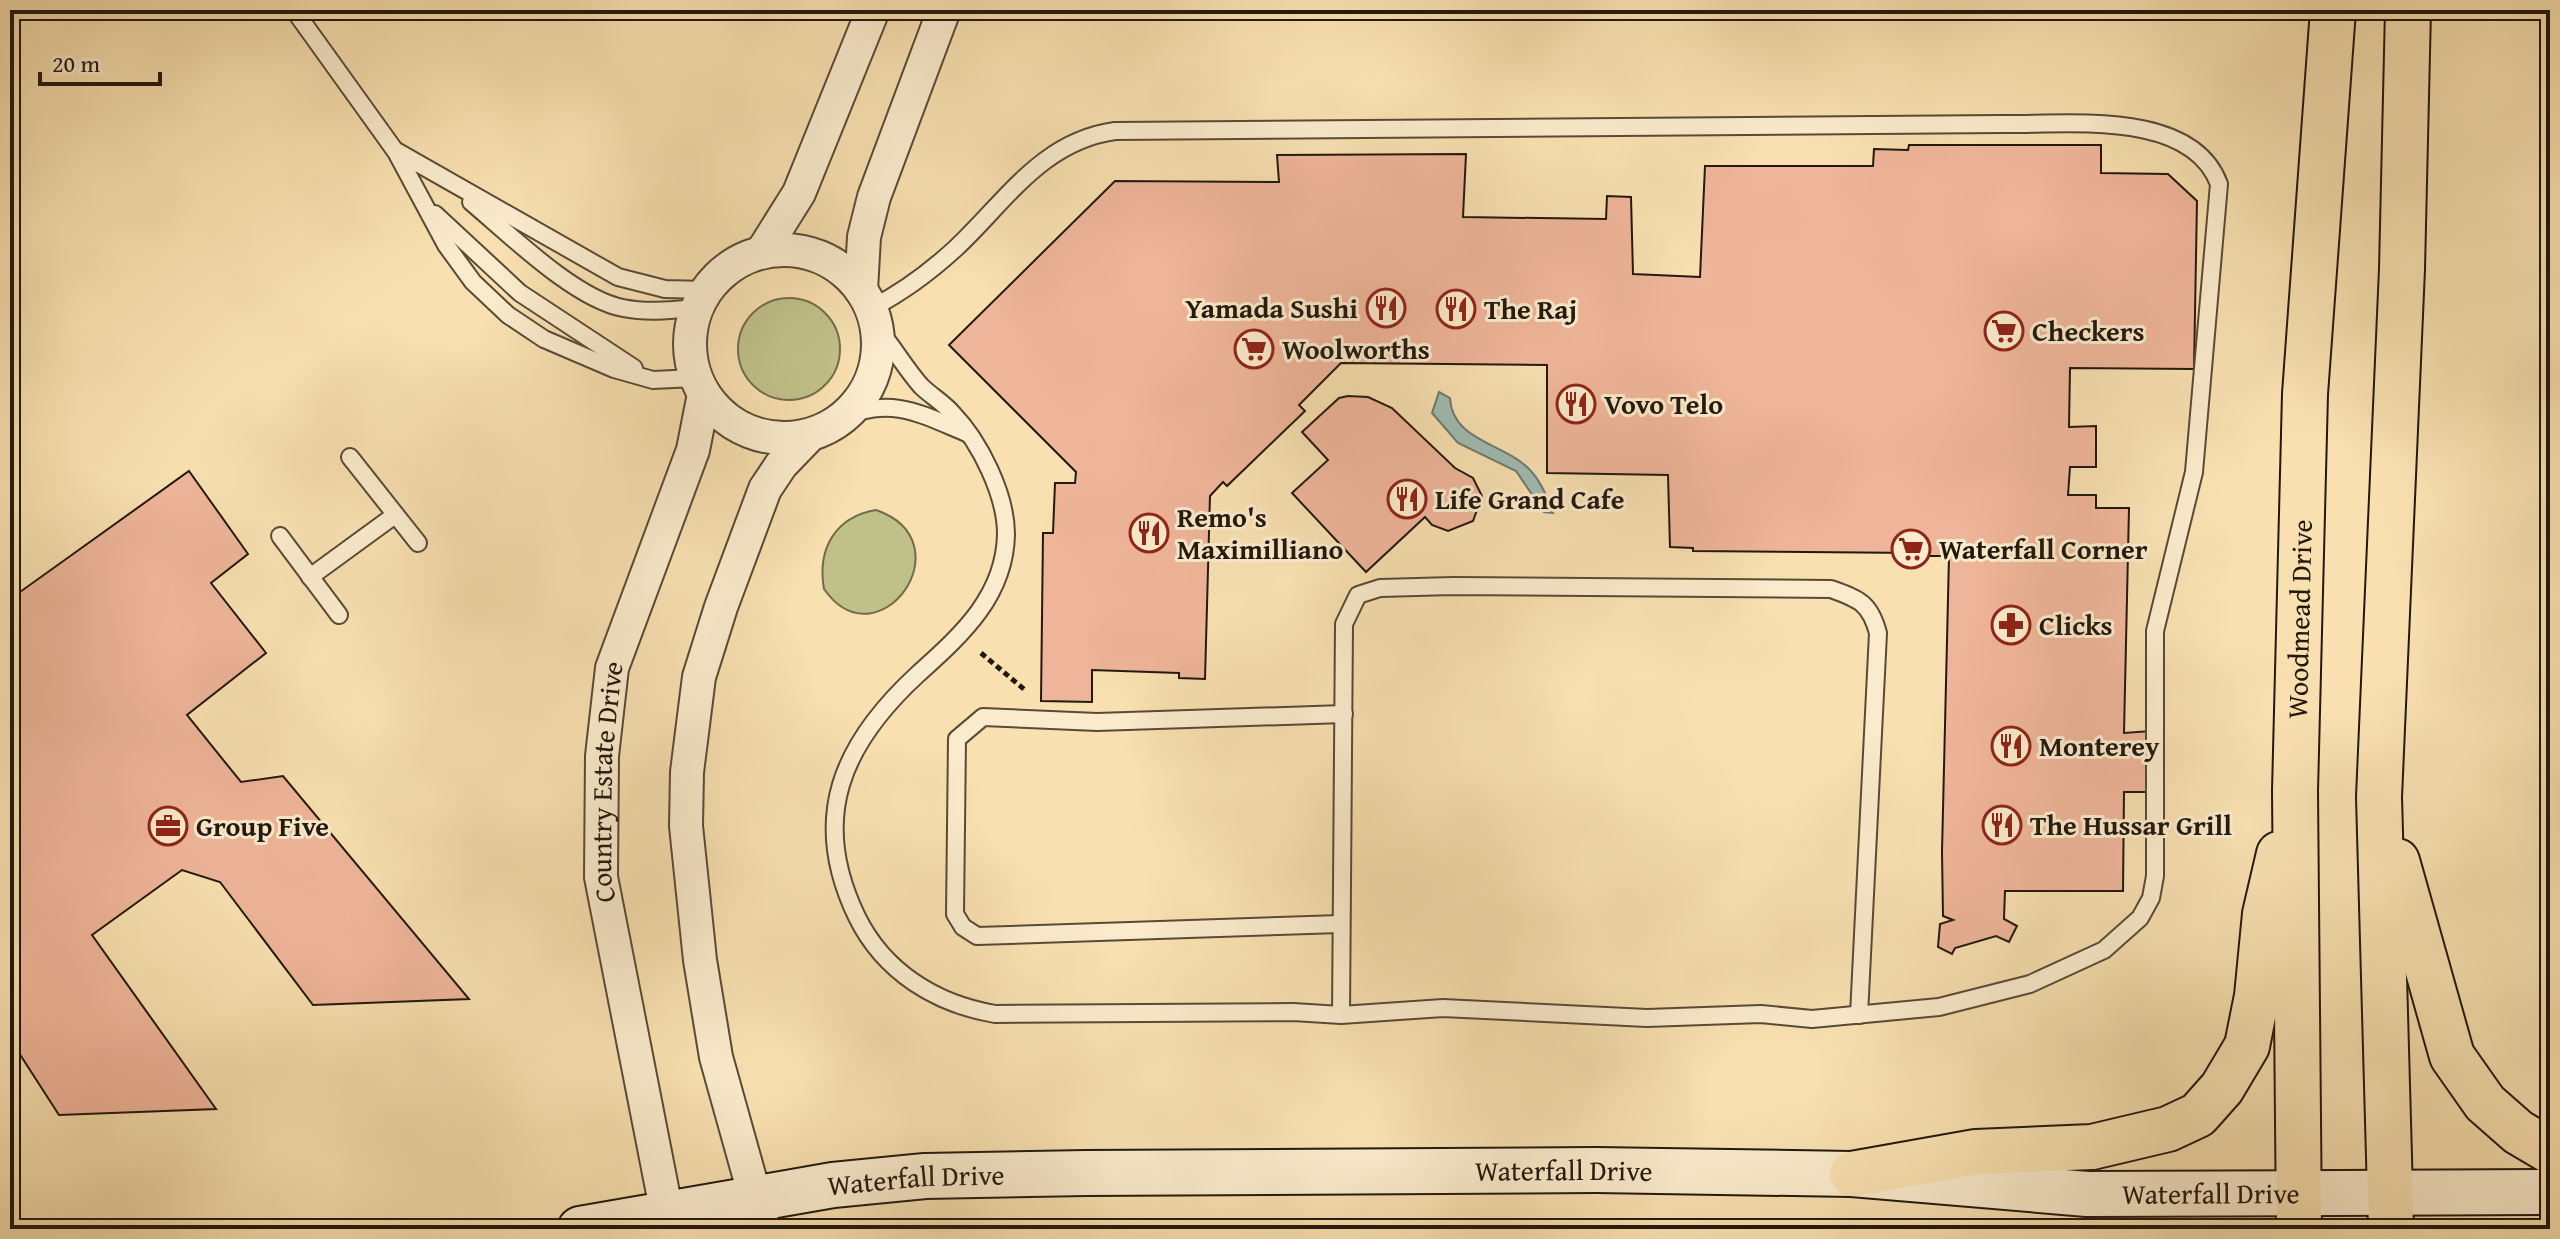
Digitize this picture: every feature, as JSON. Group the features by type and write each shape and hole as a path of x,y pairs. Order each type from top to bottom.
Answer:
{"main road":[{"name":"Woodmead Drive","path":"2300,1210 2295,791 2305,394 2333,10"},
{"path":"2390,1210 2379,797 2402,269 2408,10"},
{"path":"1852,1174 1976,1152 2092,1147 2168,1129 2198,1115 2222,1088 2247,1046 2257,996 2265,914 2295,791"},
{"path":"2379,797 2452,1056 2485,1103 2518,1132 2550,1151"},
{"name":"Waterfall Drive","path":"580,1229 760,1214 833,1185 925,1176 1072,1173 1596,1170 1852,1174 2300,1210 2390,1210 2550,1192"}],"street":[{"path":"762,252 799,193 873,10"},
{"path":"760,1214 716,1057 700,960 686,826 687,772 699,677 721,607 765,489 781,465 810,435 843,418 861,400 873,378 878,353 870,309 864,237 874,197 944,10"},
{"path":"810,435 779,438 750,432 724,417 699,386 689,344 702,299 738,261 762,252 790,249 817,256 842,270 870,309"},
{"name":"Country Estate Drive","path":"668,1222 601,877 602,756 612,668 693,450 699,386"}],"lane":[{"path":"294,10 396,152 446,245 473,282 508,315 544,339 614,369 653,380 699,386"},
{"path":"2059,125 2130,126 2182,141 2211,163 2219,184 2194,472 2155,631 2155,876 2151,898 2140,918 2104,950 2030,984 1939,1007 1859,1015 1812,1019 1761,1014 1647,1018 1443,1008 1341,1015 1293,1012 995,1014 952,1003 927,991 893,967 864,931 844,891 835,814 838,788 846,763 872,725 916,676 962,637 985,603 996,577 1006,535 1000,501 971,434 952,412 921,385 870,309 920,278 956,247 1049,155 1092,134 1115,131 2059,125"},
{"path":"396,152 618,277 702,299"},
{"path":"439,176 549,267 604,302 637,310 702,299"},
{"path":"422,201 478,258 520,293 653,380"},
{"path":"843,418 880,406 902,408 971,434"},
{"path":"350,457 418,543"},
{"path":"310,577 395,515"},
{"path":"280,536 339,615"},
{"path":"1341,1015 1344,624 1358,595 1380,588 1831,589 1855,598 1873,612 1878,633 1859,1015"},
{"path":"1340,924 977,936 963,927 955,914 957,739 983,717 1097,722 1344,714"}],"path":[{"path":"962,637 1030,694"}],"green space":[{"path":"789,298 818,306 832,320 840,349 832,378 818,392 789,400 760,392 746,378 738,349 746,320 760,306"},
{"path":"876,510 902,526 914,547 914,569 905,590 888,606 868,614 846,609 824,589 823,561 832,537 840,528 862,514"}],"water":[{"path":"1439,392 1450,398 1453,412 1469,433 1519,460 1529,469 1546,495 1553,513 1544,512 1516,471 1458,443 1432,413"}],"building":[{"name":"Waterfall Corner","path":"1909,145 2101,145 2101,173 2168,174 2197,201 2194,369 2070,368 2069,427 2096,426 2096,467 2070,467 2068,495 2096,495 2096,508 2129,508 2124,733 2151,731 2151,792 2124,792 2123,891 2005,891 2004,919 2017,926 2009,942 1996,936 1955,948 1952,954 1938,947 1940,924 1953,920 1943,916 1942,852 1949,556 1693,551 1693,548 1670,547 1668,475 1547,473 1547,365 1341,363 1299,405 1305,411 1227,486 1223,482 1210,496 1205,679 1179,678 1179,673 1092,670 1092,702 1041,701 1043,533 1053,533 1055,483 1075,483 1076,472 949,345 1115,181 1279,182 1277,155 1466,154 1463,217 1606,219 1607,196 1631,197 1633,274 1700,277 1705,166 1873,166 1874,149 1908,150"},
{"path":"1368,397 1392,408 1455,468 1473,478 1482,496 1473,521 1448,531 1432,525 1425,517 1366,572 1292,493 1328,460 1302,432 1339,398"},
{"name":"Group Five","path":"189,471 248,554 211,583 266,653 187,715 241,782 283,776 469,999 313,1005 220,882 182,870 92,935 216,1109 59,1115 10,1039 10,581 20,592"}],"place":[{"name":"Yamada Sushi","path":"1386,308"},
{"name":"The Raj","path":"1456,309"},
{"name":"Checkers","path":"2004,331"},
{"name":"Woolworths","path":"1254,349"},
{"name":"Vovo Telo","path":"1576,404"},
{"name":"Life Grand Cafe","path":"1407,499"},
{"name":"Remo's Maximilliano","path":"1149,533"},
{"name":"Waterfall Corner","path":"1911,549"},
{"name":"Clicks","path":"2011,625"},
{"name":"Monterey","path":"2011,746"},
{"name":"The Hussar Grill","path":"2002,825"},
{"name":"Group Five","path":"168,826"}]}
